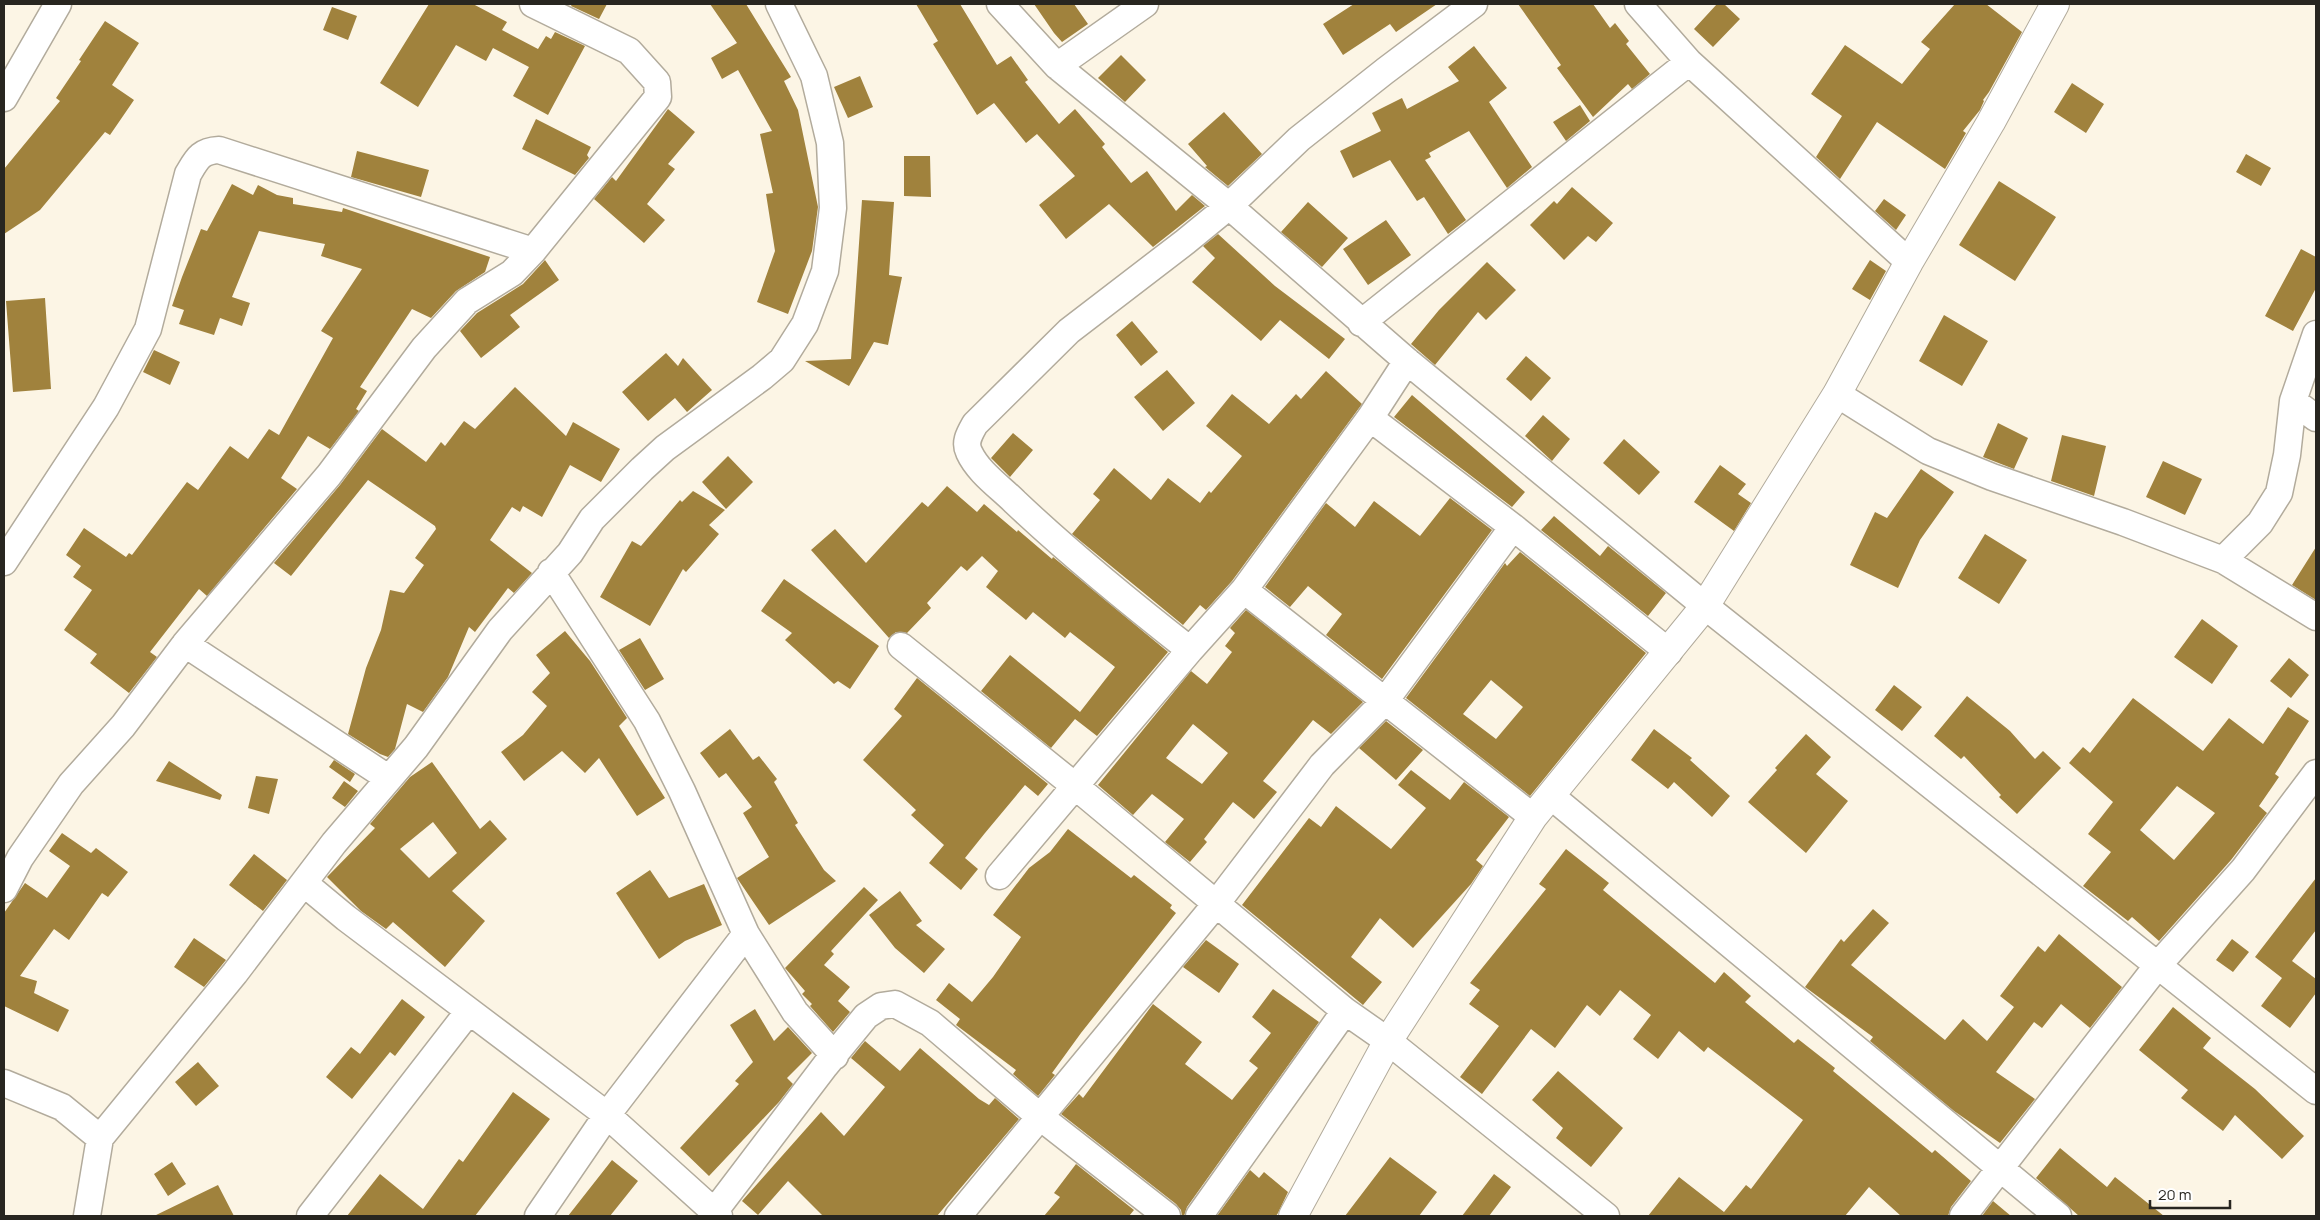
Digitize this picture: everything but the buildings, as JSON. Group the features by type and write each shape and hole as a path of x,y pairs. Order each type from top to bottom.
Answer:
{"street":[{"path":"4,98 58,4"},
{"path":"4,888 20,858 71,784 144,701 185,644 329,475 424,348 467,301 512,273 533,251 658,97 657,82 629,51 533,4"},
{"path":"87,1216 100,1138 235,973 270,926 305,884 334,843 416,746 500,630 570,553 592,520 642,469 665,448 762,377 782,360 805,324 825,272 833,208 830,143 814,76 779,4"},
{"path":"1000,4 1058,66 1229,206 1407,362 1705,606 2316,1091"},
{"path":"1058,66 1145,4"},
{"path":"1190,650 1117,594 978,467 968,450 968,438 975,424 1069,331 1186,242 1229,206 1300,139 1385,71 1474,4"},
{"path":"1638,4 1689,62 1909,262"},
{"path":"1293,1216 1388,1041 1533,817 1705,606 1837,394 1909,262 1991,122 2055,4"},
{"path":"1361,323 1689,62"},
{"path":"4,562 106,407 148,329 188,174 198,156 208,150 219,150 533,251"},
{"path":"2223,560 2260,523 2279,493 2287,455 2293,401 2316,334"},
{"path":"999,876 1190,650 1244,590 1370,418 1407,362"},
{"path":"1837,394 1928,451 1992,477 2123,522 2223,560 2316,617"},
{"path":"2293,401 2316,418"},
{"path":"1370,418 1513,527 1669,652"},
{"path":"958,1216 1216,904 1322,765 1385,701 1513,527"},
{"path":"551,572 647,721 690,808 746,934 794,1012 835,1056"},
{"path":"1244,590 1533,817"},
{"path":"185,644 388,778"},
{"path":"901,646 1075,786 1345,1011 1388,1041 1606,1216"},
{"path":"1963,1216 2158,965 2243,870 2316,773"},
{"path":"1551,796 2000,1170 2058,1216"},
{"path":"305,884 346,918 607,1115 717,1214 825,1066 866,1016 881,1006 894,1004 930,1024 1039,1116 1167,1216"},
{"path":"538,1216 607,1115 746,934"},
{"path":"310,1216 469,1011"},
{"path":"1199,1216 1345,1011"},
{"path":"4,1083 62,1107 100,1138"}]}
